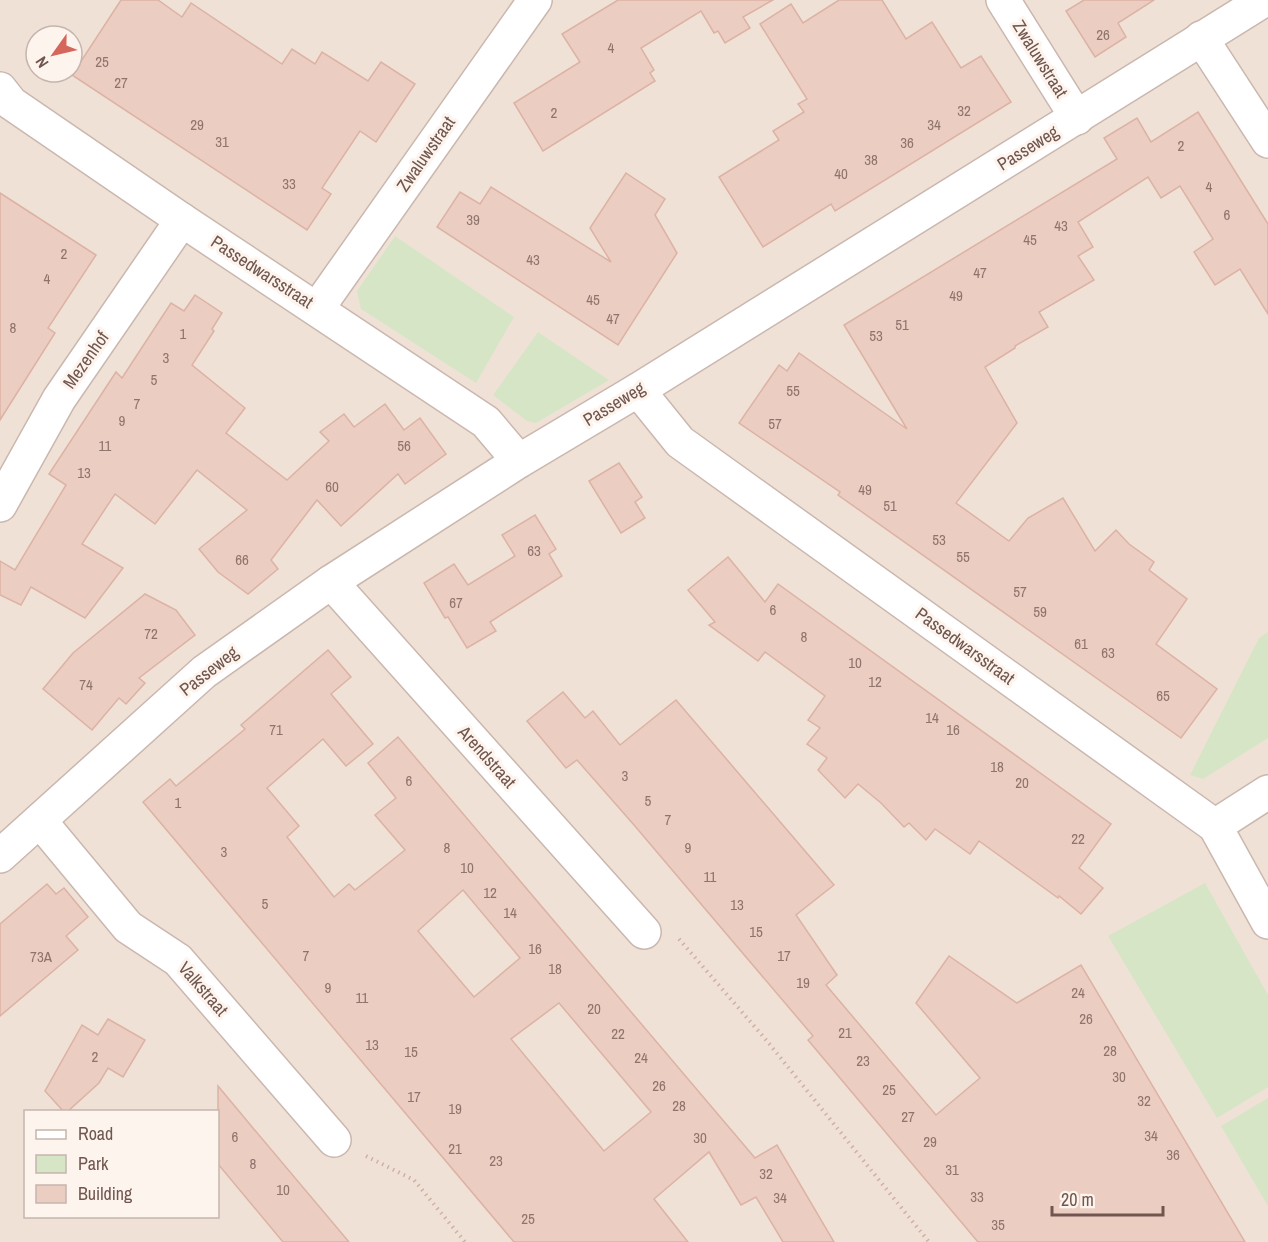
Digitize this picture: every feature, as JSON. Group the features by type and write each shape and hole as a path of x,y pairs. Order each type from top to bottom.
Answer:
{"street":[{"name":"Zwaluwstraat","path":"317,309 535,0"},
{"name":"Zwaluwstraat","path":"1003,0 1077,118"},
{"name":"Passeweg","path":"0,856 204,672 331,582 519,460 638,390 1264,0"},
{"path":"1201,39 1268,141"},
{"name":"Passedwarsstraat","path":"0,89 11,103 486,422 519,460"},
{"name":"Mezenhof","path":"0,506 59,399 182,220"},
{"name":"Passedwarsstraat","path":"638,390 680,442 1215,825 1268,922"},
{"name":"Arendstraat","path":"331,582 644,932"},
{"path":"1215,825 1268,792"},
{"name":"Valkstraat","path":"40,821 128,927 178,960 334,1140"}],"path":[{"path":"644,932 679,939 767,1041 928,1242"},
{"path":"334,1140 414,1180 465,1242"}],"shaded area":[{"path":"0,0 1268,0 1268,1242 0,1242"}],"green space":[{"path":"395,236 514,317 476,383 361,309 357,291"},
{"path":"538,332 609,380 536,423 527,421 493,395"},
{"path":"1268,632 1268,738 1203,779 1190,775 1259,638"},
{"path":"1205,883 1268,995 1268,1087 1217,1118 1108,936"},
{"path":"1268,1098 1268,1206 1221,1126"}],"building":[{"path":"121,0 158,0 182,17 191,3 282,64 292,49 315,64 322,52 368,81 381,62 415,84 376,142 360,131 322,188 331,194 307,230 84,83 84,57"},
{"path":"618,0 773,0 743,17 750,28 725,43 718,31 714,33 701,11 641,48 654,70 650,73 655,81 543,151 514,103 580,62 562,34"},
{"path":"839,0 882,0 906,39 932,22 961,68 981,56 1011,102 835,211 831,204 763,247 719,177 779,140 773,131 804,112 798,104 807,99 760,24 791,4 803,23"},
{"path":"1084,0 1154,0 1118,23 1126,37 1095,57 1066,11"},
{"path":"1198,112 1268,224 1268,314 1240,269 1215,285 1194,252 1213,239 1180,186 1161,198 1148,177 1078,222 1093,247 1078,256 1094,280 1039,312 1048,327 985,367 1017,423 956,503 1009,541 1028,518 1063,498 1095,551 1116,530 1129,544 1154,562 1149,570 1187,599 1156,644 1217,689 1181,738 838,495 840,492 739,423 779,365 787,371 799,353 907,429 844,325 1117,159 1104,138 1137,118 1151,142"},
{"path":"626,173 665,199 655,215 677,253 618,345 437,227 460,192 480,204 491,187 611,262 590,228"},
{"path":"0,193 96,255 48,328 55,333 0,420"},
{"path":"195,295 222,313 212,329 214,331 192,365 245,408 226,433 287,480 329,441 320,432 344,414 354,427 385,404 404,430 420,418 446,454 405,484 398,474 341,526 317,500 271,560 278,569 248,594 218,572 199,549 247,510 197,470 155,524 115,494 82,544 123,568 85,618 31,587 21,605 0,595 0,561 15,570 66,485 49,474 116,372 122,378 171,303 184,311"},
{"path":"619,463 642,497 635,502 645,518 621,533 589,481"},
{"path":"535,515 556,549 549,554 562,576 490,622 496,631 467,648 424,583 454,564 468,585 515,556 502,535"},
{"path":"728,557 765,602 778,584 1111,824 1079,868 1103,888 1081,914 1059,896 1058,898 979,841 970,854 935,829 926,840 909,823 904,827 881,803 858,784 845,798 818,770 827,758 807,744 820,728 808,720 825,696 765,652 758,661 709,625 715,622 688,590"},
{"path":"145,594 176,610 195,635 139,678 145,683 126,704 119,698 92,730 43,689 73,653"},
{"path":"328,650 351,677 331,694 373,744 346,766 323,739 267,788 299,826 287,837 334,897 349,884 355,890 405,850 375,815 396,798 368,763 398,737 755,1158 777,1145 834,1242 783,1242 756,1197 741,1205 709,1152 654,1199 688,1242 514,1242 143,802 170,779 176,786 245,729 241,725","holes":["463,890 520,958 474,997 418,931","559,1003 651,1112 604,1151 511,1039"]},
{"path":"563,692 585,718 593,711 620,745 676,700 834,885 796,915 837,975 826,985 936,1115 980,1078 916,1003 949,956 1017,1003 1081,965 1245,1242 978,1242 808,1040 813,1036 634,825 577,760 566,768 527,721"},
{"path":"47,884 56,894 64,888 88,917 66,936 78,950 0,1016 0,924"},
{"path":"108,1019 145,1040 123,1077 108,1068 99,1083 69,1110 62,1110 45,1091 82,1025 98,1035"},
{"path":"218,1086 349,1242 283,1242 219,1165"}]}
